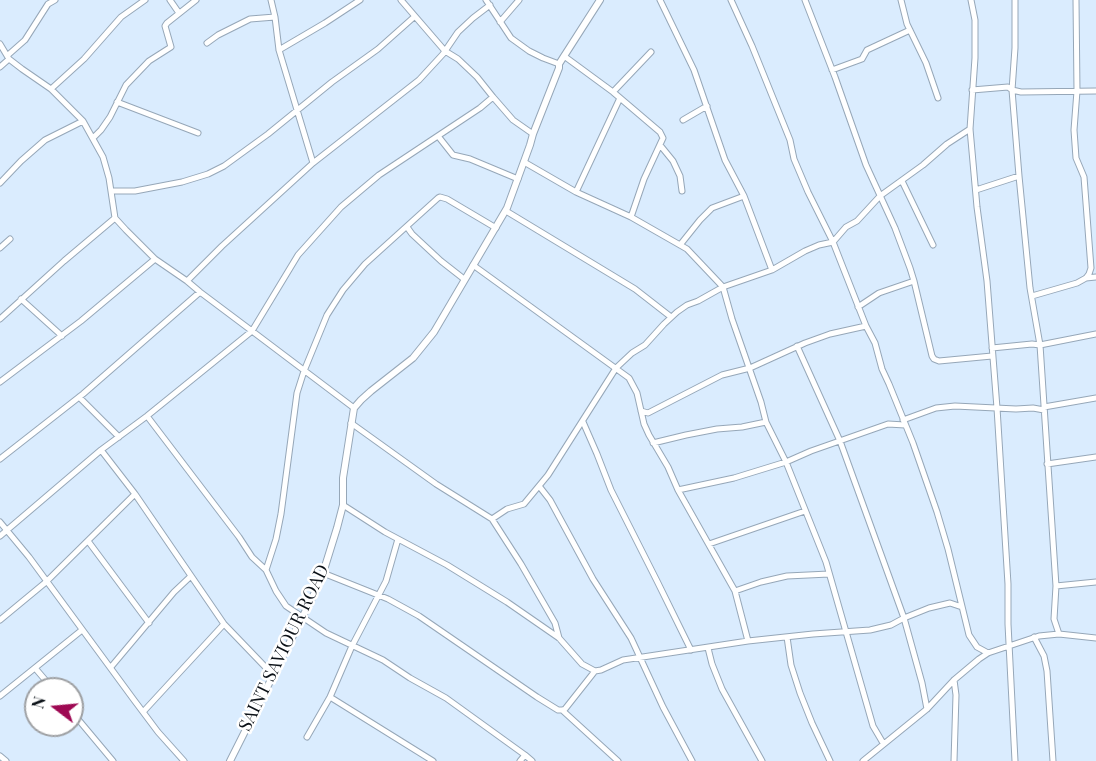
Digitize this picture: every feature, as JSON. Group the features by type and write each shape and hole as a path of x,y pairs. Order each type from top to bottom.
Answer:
{"street":[{"path":"0,67 25,40 48,4 55,0"},
{"path":"51,89 84,59 121,17 145,0"},
{"path":"170,0 179,13"},
{"path":"93,138 102,130 126,84 149,61 171,47 166,23 195,0"},
{"path":"271,0 279,50 313,162"},
{"path":"279,50 360,0"},
{"path":"401,0 445,51 477,76 513,120 533,134"},
{"path":"500,22 519,0"},
{"path":"0,44 9,57 51,89 83,121 104,157 115,218 126,230 155,259 354,408 413,358 434,332 506,211 559,64 600,0"},
{"path":"660,0 694,70 725,160 744,196 772,270"},
{"path":"730,0 752,46 790,141 794,159 833,242 858,307 875,343 882,369 937,512 969,635 976,647 979,659"},
{"path":"805,0 866,165 895,228 914,281 934,359 945,361 992,356"},
{"path":"902,0 907,24 926,63 938,98"},
{"path":"971,0 975,20 975,58 970,129 987,281 997,408 1008,584 1015,761"},
{"path":"1015,0 1012,90 1032,296 1040,345 1056,586 1054,619 1059,634"},
{"path":"1076,0 1077,91 1074,130 1076,158 1084,177 1092,261 1086,278"},
{"path":"187,281 313,162 419,80 445,51 458,32 488,3 510,38 529,51 559,64"},
{"path":"207,43 250,19 275,17"},
{"path":"111,191 135,191 182,182 224,166 243,154 378,49 414,17"},
{"path":"832,70 862,59 867,50 910,30"},
{"path":"613,92 651,52"},
{"path":"564,56 613,92 660,132 663,138 644,179 631,217"},
{"path":"972,90 1008,87 1021,92 1096,91"},
{"path":"0,536 101,450 252,331 297,255 341,207 379,175 493,97"},
{"path":"576,192 620,98"},
{"path":"117,102 198,133"},
{"path":"683,120 706,106"},
{"path":"0,183 45,140 83,121"},
{"path":"492,519 507,509 524,504 548,475 616,368 632,353 645,345 671,317 687,305 723,286 772,270 805,251 833,242 880,196 970,129"},
{"path":"438,136 453,155 470,159 518,179"},
{"path":"660,145 673,161 680,176 682,191"},
{"path":"524,162 576,192 631,217 687,249 723,286 766,422 786,462 826,562 873,726 883,743"},
{"path":"976,190 1019,176"},
{"path":"902,181 933,245"},
{"path":"680,245 712,208 744,196"},
{"path":"266,570 281,514 297,393 327,315 343,290 365,264 440,197 496,228"},
{"path":"506,211 635,289 671,317"},
{"path":"0,319 115,218"},
{"path":"407,227 441,261 464,279"},
{"path":"0,248 10,239"},
{"path":"0,382 81,321 155,259"},
{"path":"473,265 629,378 637,393 644,424 653,443 735,591 748,641"},
{"path":"1032,296 1077,283 1086,278 1096,277"},
{"path":"858,307 879,293 914,281"},
{"path":"0,459 79,397 200,292"},
{"path":"21,300 62,336"},
{"path":"641,411 648,413 722,375 750,368 797,346 830,334 866,326"},
{"path":"992,348 1040,345 1096,334"},
{"path":"797,346 840,441 904,618 927,709"},
{"path":"79,397 119,437"},
{"path":"678,490 734,478 786,462 888,424 904,422 936,408 955,406 1044,408 1096,398"},
{"name":"SAINT SAVIOUR ROAD","path":"230,761 323,573 343,505 343,478 354,408"},
{"path":"147,416 252,557 266,570 286,606 326,633 382,660 446,698 532,761"},
{"path":"583,422 611,490 691,650"},
{"path":"653,443 696,433 766,422"},
{"path":"351,423 436,484 492,519 555,623 558,638"},
{"path":"101,450 135,494 224,624 273,675"},
{"path":"1047,464 1096,457"},
{"path":"538,486 550,500 593,579 631,638 678,737 692,761"},
{"path":"0,620 46,582 135,494"},
{"path":"343,505 487,589 558,638 582,664 595,671 623,660 639,657 748,641 881,628 929,608 950,603 962,608"},
{"path":"709,544 805,511"},
{"path":"0,522 144,712 184,761"},
{"path":"307,738 330,698 352,646 379,595 392,564 398,539"},
{"path":"88,541 149,623"},
{"path":"323,573 400,604 419,616 537,697 558,710 562,710 618,761"},
{"path":"735,591 787,576 829,574"},
{"path":"111,668 174,592 191,576"},
{"path":"1056,586 1096,582"},
{"path":"144,712 224,624"},
{"path":"0,696 82,630"},
{"path":"863,761 927,709 954,681 988,653 1039,636 1059,634 1096,638"},
{"path":"787,638 791,665 800,693 830,761"},
{"path":"1034,638 1044,656 1047,671 1053,761"},
{"path":"976,647 988,653"},
{"path":"708,648 722,688 762,761"},
{"path":"35,668 42,677"},
{"path":"562,710 595,671"},
{"path":"954,681 956,695 954,761"},
{"path":"943,693 956,695"},
{"path":"330,698 432,761"},
{"path":"84,726 113,761"},
{"path":"520,761 525,755"},
{"path":"0,756 6,761"}]}
